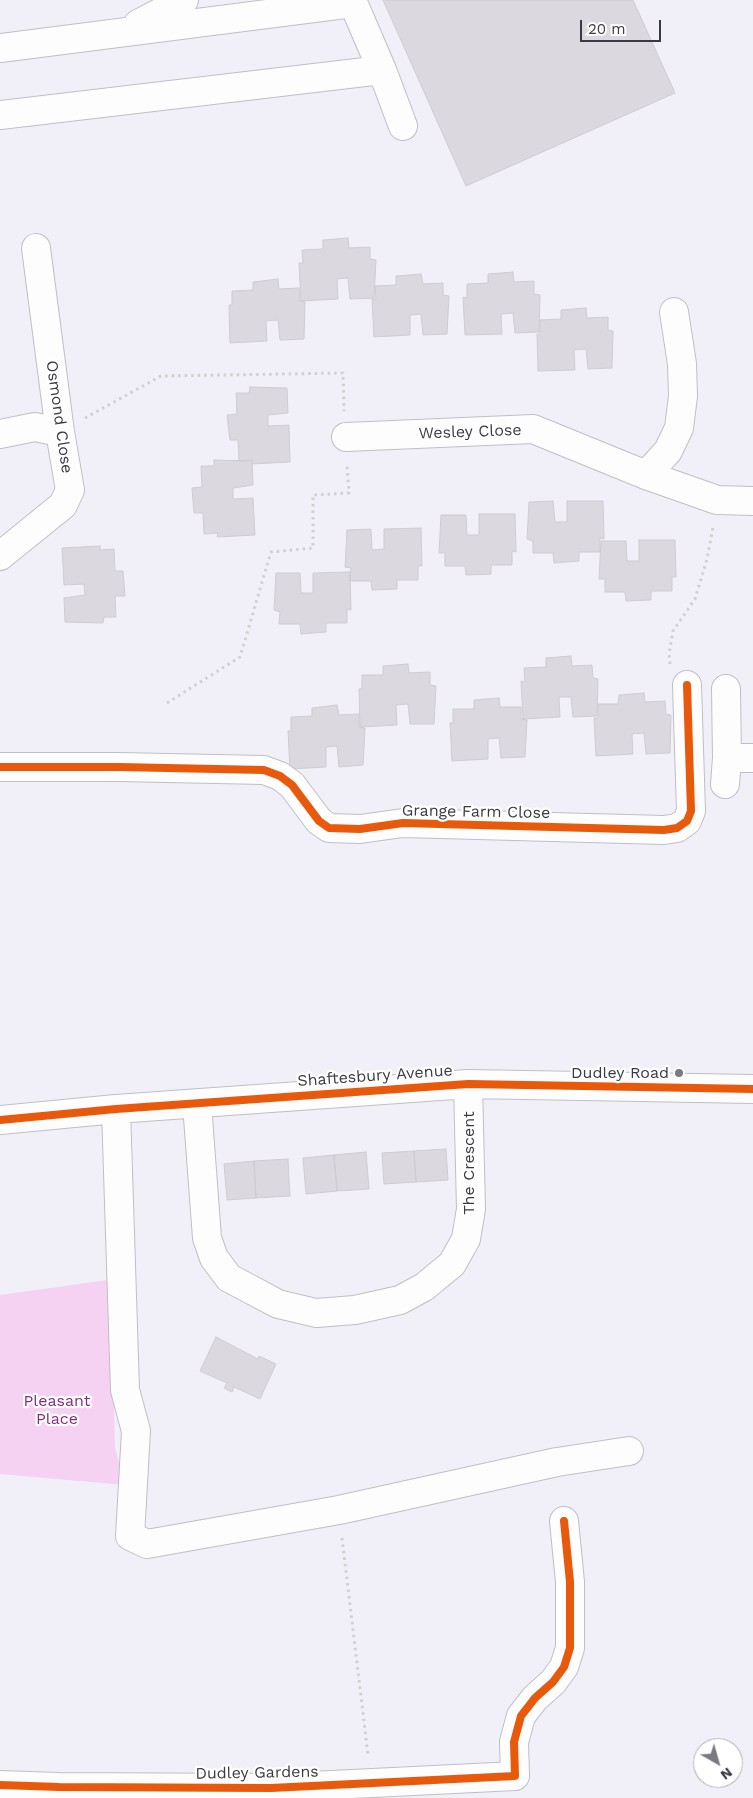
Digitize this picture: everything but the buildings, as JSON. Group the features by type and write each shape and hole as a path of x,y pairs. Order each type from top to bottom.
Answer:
{"street":[{"path":"121,33 184,0"},
{"path":"0,48 352,2 382,70 403,126"},
{"path":"0,115 382,70"},
{"name":"Osmond Close","path":"0,556 63,504 70,490 60,432 36,248"},
{"path":"646,475 668,451 679,428 683,396 682,364 674,312"},
{"path":"0,434 35,427 60,432"},
{"name":"Wesley Close","path":"346,437 533,429 646,475 717,500 753,501"},
{"name":"Grange Farm Close","path":"0,767 264,770 280,776 292,785 319,821 329,828 360,829 403,824 664,830 677,828 687,822 691,812 687,685"},
{"path":"726,689 735,767"},
{"name":"Shaftesbury Avenue","path":"0,1120 116,1109 468,1084 753,1089"},
{"name":"The Crescent","path":"197,1104 207,1238 214,1258 229,1278 278,1304 316,1313 355,1310 400,1300 424,1287 452,1264 466,1238 471,1209 468,1084"},
{"path":"116,1109 125,1390 136,1431 130,1536 146,1544 339,1510 557,1462 629,1450"},
{"name":"Dudley Gardens","path":"0,1785 270,1788 515,1776 514,1742 521,1716 564,1667 570,1648 570,1582 564,1520"}],"path":[{"path":"60,432 162,376 343,373 349,493 314,495 313,548 271,552 240,657 167,703"},
{"path":"687,685 670,668 673,631 695,600 707,559 717,500"},
{"path":"339,1510 371,1783"}],"green space":[{"name":"Pleasant Place","path":"115,1279 109,1320 113,1373 115,1448 125,1485 0,1474 0,1295"}],"cycle path":[{"path":"0,767 264,770 280,776 292,785 319,821 329,828 360,829 403,823 664,830 677,828 687,821 691,811 687,685"},
{"path":"0,1120 116,1109 468,1084 753,1089"},
{"path":"0,1785 271,1788 515,1776 514,1742 521,1716 535,1698 553,1682 564,1667 570,1648 570,1582 564,1521"}],"place":[{"name":"Dudley Road","path":"679,1073"}]}
